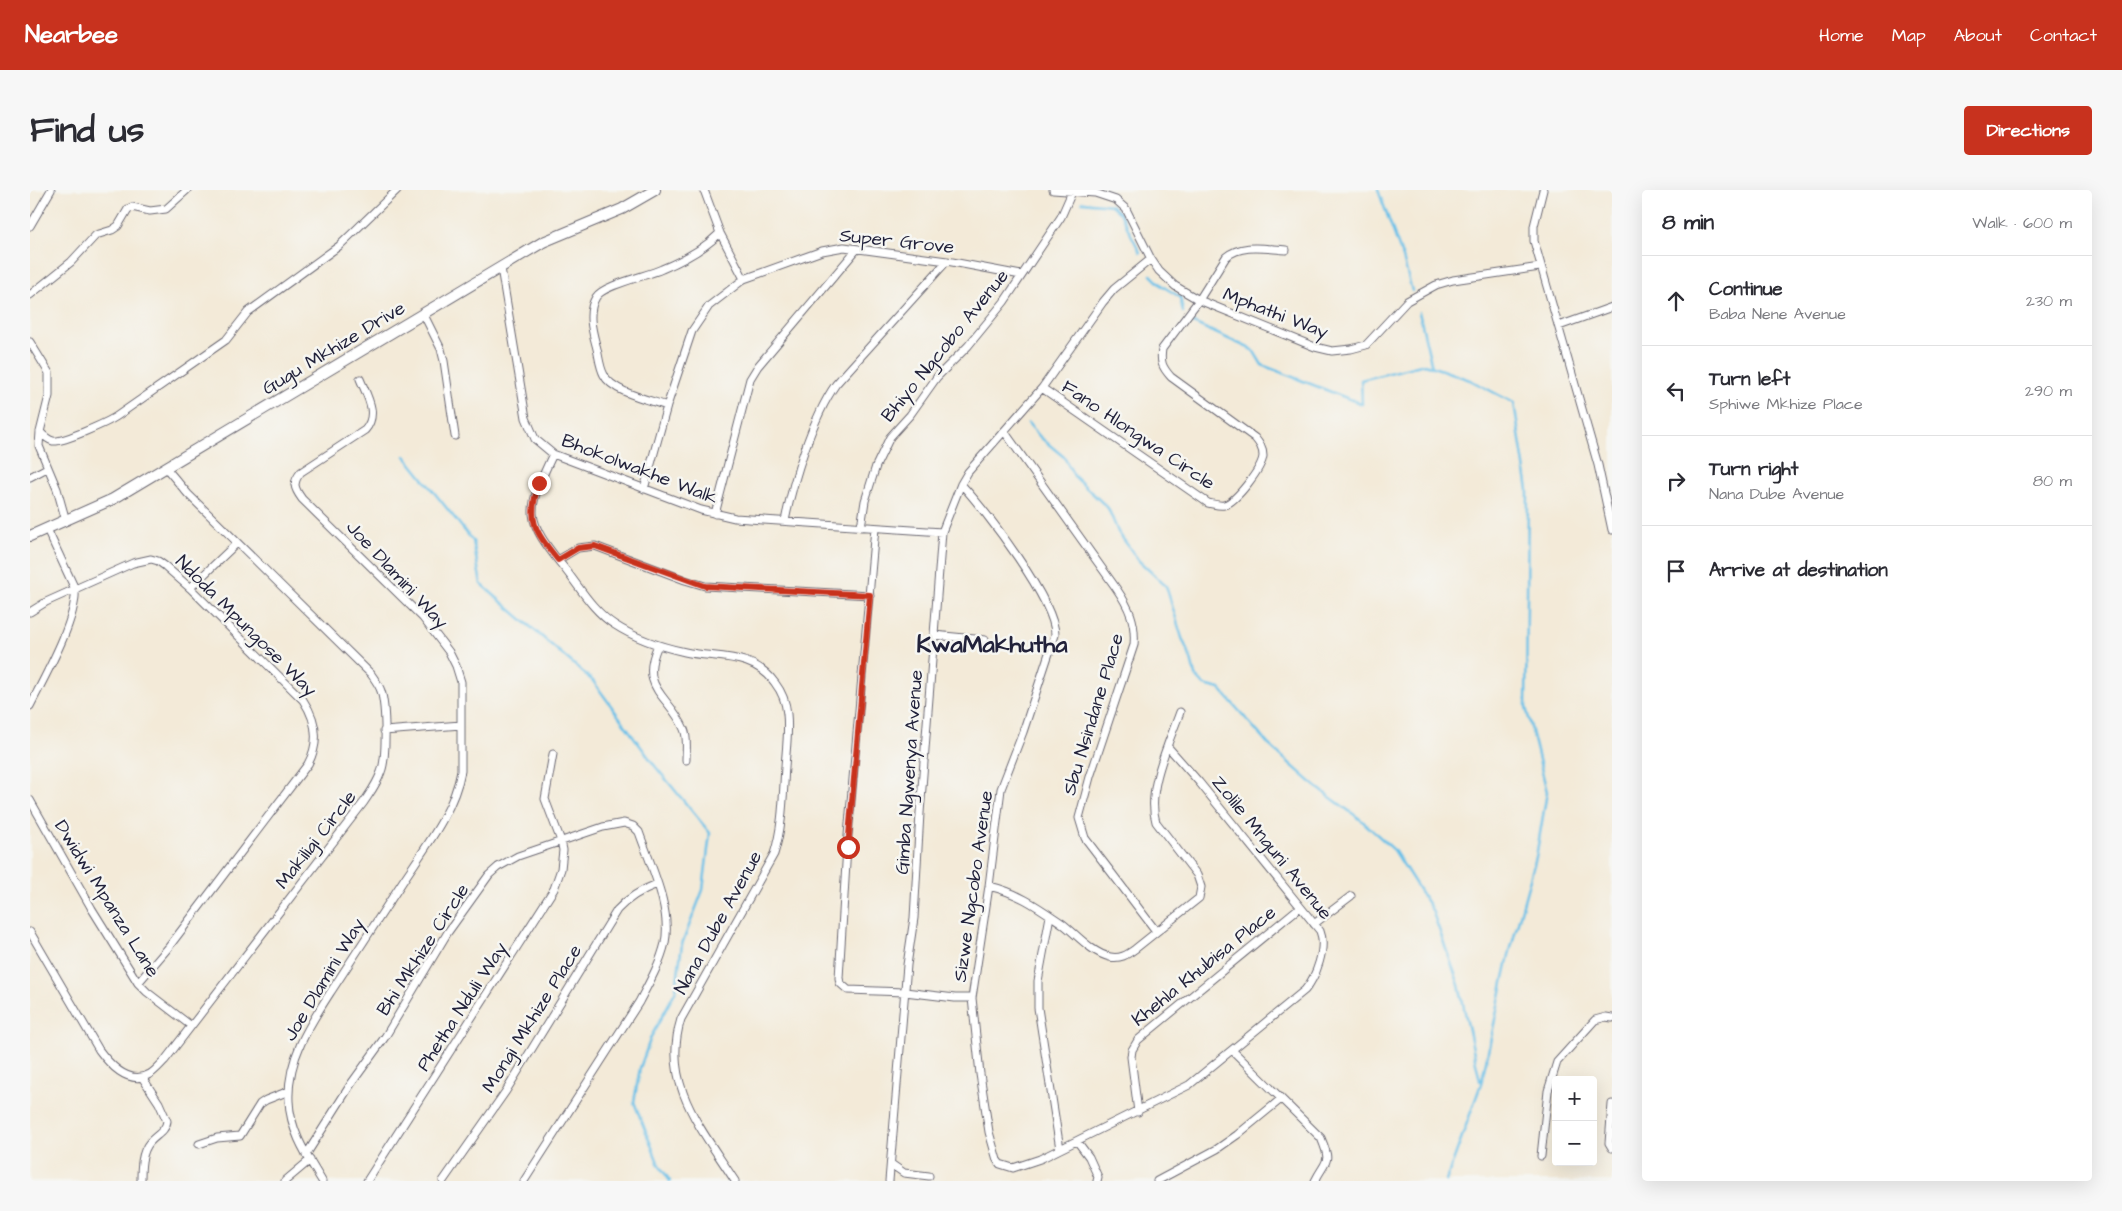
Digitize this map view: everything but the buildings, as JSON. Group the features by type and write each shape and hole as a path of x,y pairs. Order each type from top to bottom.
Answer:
{"street":[{"path":"30,226 51,190"},
{"path":"30,295 70,262 96,235 118,226 128,209 132,207 150,211 166,210 187,190"},
{"path":"40,432 51,441 60,441 99,426 117,416 226,340 248,312 340,246 397,190"},
{"name":"Gugu Mkhize Drive","path":"30,536 113,499 543,242 622,210 655,190"},
{"path":"1053,190 1072,192"},
{"path":"1543,190 1534,226 1534,241 1598,465 1612,530"},
{"path":"704,191 720,233 744,279"},
{"name":"Mphathi Way","path":"1072,192 1100,194 1116,200 1126,210 1151,259 1167,279 1199,300 1315,347 1332,351 1351,350 1367,345 1407,301 1436,285 1453,280 1540,267"},
{"name":"Bhiyo Ngcobo Avenue","path":"861,527 865,501 876,466 890,437 910,415 938,377 982,330 1004,302 1062,217 1072,192"},
{"path":"667,406 616,388 608,382 602,370 590,319 592,306 596,296 603,290 641,278 692,255 720,233"},
{"name":"Super Grove","path":"644,489 667,406 687,344 698,320 719,296 744,279 835,248 857,249 947,261 1021,275"},
{"path":"1199,300 1219,267 1232,252 1250,248 1286,250"},
{"path":"715,514 753,372 857,249"},
{"name":"Gimba Ngwenya Avenue","path":"889,1181 907,965 914,918 920,813 942,532 961,484 985,450 1042,388 1114,289 1151,259"},
{"path":"785,521 815,423 826,397 947,261"},
{"name":"Bhokolwakhe Walk","path":"501,268 526,418 536,439 553,454 715,514 735,518 942,532"},
{"name":"Fano Hlongwa Circle","path":"1042,388 1208,503 1218,505 1230,502 1235,499 1260,465 1263,453 1255,438 1171,377 1162,368 1160,359 1162,349 1199,300"},
{"path":"1559,326 1612,307"},
{"path":"423,313 441,349 455,436"},
{"path":"30,342 49,373 51,383 40,432 39,446 57,489 66,521"},
{"name":"Joe Dlamini Way","path":"289,1091 292,1065 307,1029 429,842 452,801 459,785 461,771 461,682 456,666 448,652 423,618 295,490 295,479 301,472 370,425 372,410 360,379"},
{"name":"Sbu Nsindane Place","path":"1004,431 1124,599 1132,617 1135,632 1134,645 1090,777 1079,818 1085,838 1156,930"},
{"name":"Nana Dube Avenue","path":"553,454 539,483 532,506 532,517 541,539 602,615 616,626 658,644 686,652 742,660 756,665 775,682 782,695 787,715 780,829 774,854 682,1019 675,1044 677,1075 687,1104 734,1181"},
{"path":"30,477 47,468"},
{"name":"Makiligi Circle","path":"142,1077 151,1074 165,1060 378,782 385,760 381,690 371,674 188,494 166,468"},
{"name":"Sizwe Ngcobo Avenue","path":"961,484 986,514 1048,605 1055,628 1053,642 1023,732 1000,789 989,886 972,998 980,1074 993,1153 1000,1164 1012,1168"},
{"path":"875,528 848,847 840,983 848,990 905,992 942,998 972,998"},
{"path":"30,706 75,607 75,589 47,529"},
{"path":"190,588 237,543"},
{"path":"558,560 578,548 595,546 705,586 870,595"},
{"name":"Ndoda Mpungose Way","path":"75,589 133,563 151,559 158,561 190,588 303,700 312,712 314,722 315,748 308,764 168,948 138,983"},
{"path":"30,612 46,602 75,589"},
{"path":"934,635 985,640"},
{"path":"658,644 651,665 652,680 684,730 686,760"},
{"path":"989,886 1018,895 1108,957 1125,956 1199,898 1201,887 1197,875 1156,822 1153,812 1153,792 1180,712"},
{"path":"384,731 462,726"},
{"name":"Zolile Mnguni Avenue","path":"1012,1168 1040,1159 1189,1085 1305,990 1311,983 1320,957 1322,940 1320,931 1199,782 1168,747"},
{"path":"553,754 545,799 561,841"},
{"name":"Dwidwi Mpanza Lane","path":"30,800 92,910 138,983 190,1025"},
{"name":"Bhi Mkhize Circle","path":"285,1181 308,1157 351,1084 390,1030 448,932 489,875 507,861 561,841 616,823 633,826 639,832 657,884 666,924 665,941 654,975 617,1038 524,1181"},
{"name":"Phetha Nduli Way","path":"367,1181 554,889 561,869 561,841"},
{"name":"Mongi Mkhize Place","path":"443,1181 506,1091 617,910 631,897 657,884"},
{"path":"1314,924 1351,896"},
{"name":"Khehla Khubisa Place","path":"1138,1112 1131,1058 1132,1050 1138,1040 1300,907"},
{"path":"1050,916 1037,993 1060,1149"},
{"path":"30,932 99,1050 110,1065 120,1072 133,1077 142,1077 167,1121 164,1130 148,1144 143,1156 141,1181"},
{"path":"1541,1156 1548,1092 1556,1062 1596,1020 1606,1017 1612,1018"},
{"path":"1232,1050 1321,1138 1328,1157 1327,1164 1315,1181"},
{"path":"199,1144 217,1138 240,1136 260,1104 289,1091 292,1121 297,1139 322,1181"},
{"path":"1156,1181 1217,1149 1281,1099"},
{"path":"1612,1104 1609,1142 1612,1148"},
{"path":"1077,1141 1096,1169 1097,1181"},
{"path":"891,1164 904,1173 929,1176"}],"waterway":[{"path":"1378,190 1403,258 1412,291"},
{"path":"1082,202 1111,205 1120,213 1140,252"},
{"path":"1151,275 1162,286 1180,297 1183,312"},
{"path":"1419,312 1432,367"},
{"path":"1191,322 1253,350 1262,365 1362,404 1361,380 1425,364 1470,380 1514,403 1528,490 1526,707 1547,792 1536,857 1509,955 1481,1084 1446,1181"},
{"path":"1028,423 1040,437 1064,457 1074,476 1108,508 1118,532 1139,561 1166,586 1195,675 1204,685 1220,689 1269,745 1315,786 1360,819 1394,850 1432,910 1459,985 1480,1081"},
{"path":"405,456 473,541 481,584 593,681 655,766 710,833 703,890 682,944 676,990 651,1037 640,1068 634,1102 659,1165 670,1181"}],"district":[{"name":"KwaMakhutha","path":"992,644"}],"route":[{"path":"539,483 532,506 532,517 541,539 558,560 578,548 595,546 670,575 705,586 870,595 848,847"}]}
